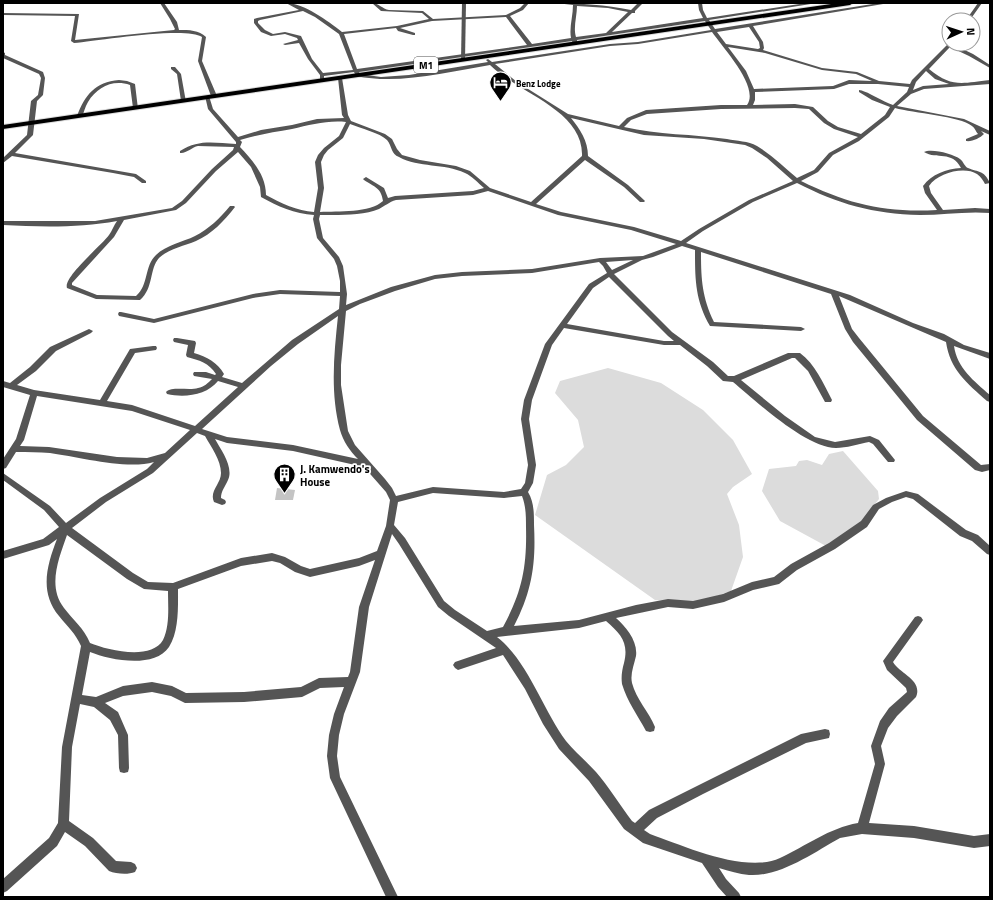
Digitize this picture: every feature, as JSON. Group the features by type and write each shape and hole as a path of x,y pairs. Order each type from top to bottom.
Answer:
{"highway":[{"name":"M1","path":"3,127 184,101 322,78 340,78 357,73 463,57 485,57 574,41 707,21 850,3"}],"street":[{"path":"162,3 169,15 174,20 177,29 175,31"},
{"path":"288,3 317,16 341,33 357,73"},
{"path":"374,3 383,10 423,12 432,20"},
{"path":"464,3 463,57 530,45 574,41 572,32 575,16 574,4"},
{"path":"341,33 397,27 432,20 507,16 524,8 527,3"},
{"path":"558,3 633,12"},
{"path":"605,36 633,12 641,3"},
{"path":"700,3 707,21 726,45 749,81 752,101 749,106"},
{"path":"707,21 815,3"},
{"path":"304,10 259,19 256,21 264,31 273,35 285,33 299,37 322,78 357,73 381,78 409,76 714,30 751,26 887,3"},
{"path":"974,12 980,3"},
{"path":"3,14 77,15 74,29 74,42 175,31 187,31 201,35 204,38 200,62 214,96"},
{"path":"507,16 530,45"},
{"path":"751,26 761,42 762,48 760,50"},
{"path":"397,27 400,30 413,34"},
{"path":"286,44 301,41"},
{"path":"726,45 760,50 822,69 857,73 878,82 910,90 990,82"},
{"path":"394,500 433,490 504,495 524,492 529,484 532,465 525,419 528,400 544,361 544,354 562,324 591,286 610,274 634,262 683,243 701,230 751,201 816,171 831,154 861,136 887,116 893,107 910,90 914,81 942,52"},
{"path":"965,52 990,67"},
{"path":"3,53 3,56 42,75 43,78 40,94 34,101 30,123 30,135 3,162"},
{"path":"485,57 510,80 566,115 581,136 585,148 585,158"},
{"path":"173,68 179,74 184,101"},
{"path":"926,69 938,78 956,85"},
{"path":"340,78 348,121 342,137 326,149 318,162 321,188 316,214 320,238 337,258 340,266 344,294 337,365 339,401 344,431 352,447 386,486 394,500 390,526 364,607 358,661 334,735 332,756 335,778 392,897"},
{"path":"80,116 85,101 97,88 112,81 132,84 136,108"},
{"path":"751,91 834,87 849,82 878,82"},
{"path":"861,91 880,103 893,107 961,120 990,133"},
{"path":"3,223 79,224 121,219 174,209 194,193 214,170 231,156 238,147 239,142 211,109 206,97"},
{"path":"620,128 630,119 646,112 749,106 795,106 811,108 826,122 836,128 861,136"},
{"path":"566,115 644,133 704,137 746,144 754,147 769,157 797,181 833,197 874,209 894,212 990,211"},
{"path":"237,139 261,132 317,121 348,121 383,135 390,140 394,150 400,156 419,162 456,168 468,172 488,189 560,214 632,228 683,243 834,292 911,325 932,332 950,342 990,356"},
{"path":"968,140 981,134 975,126"},
{"path":"182,152 191,146 198,144 238,147 254,166 263,187 263,196 298,211 316,214 375,208 382,205 386,201 395,198 473,193 488,189"},
{"path":"927,152 952,156 961,162 964,169"},
{"path":"12,154 113,170 136,176 144,182"},
{"path":"585,158 626,186 642,201"},
{"path":"532,204 550,190 569,170 585,158"},
{"path":"941,212 928,193 927,183 935,177 944,173 964,169 979,173 988,183"},
{"path":"366,179 382,188 386,201"},
{"path":"121,219 112,236 74,276 69,283 69,286 96,297 138,298 143,294 150,271 156,258 203,235 217,224 232,207"},
{"path":"698,248 698,281 705,310 712,324 801,329"},
{"path":"3,555 46,542 103,500 150,470 283,352 342,310 376,295 424,280 451,275 532,271 600,260 651,256"},
{"path":"600,260 609,269 610,274 681,343 710,364 726,379 735,379 791,355 797,355 804,361 828,400"},
{"path":"120,314 154,322 252,296 299,292 344,294"},
{"path":"834,292 849,329 856,340 911,407 939,435 978,468 982,469 990,467"},
{"path":"562,324 664,343 681,343"},
{"path":"11,386 40,363 45,355 53,349 89,331"},
{"path":"170,392 198,392 208,388 220,374 217,367 202,358 190,355 192,343 177,340"},
{"path":"950,342 950,350 954,362 970,383 990,399"},
{"path":"102,403 133,351 153,348"},
{"path":"197,374 244,386"},
{"path":"735,379 782,418 813,439 835,445 870,439 876,442 891,460"},
{"path":"3,384 34,393 132,408 227,440 293,448 366,464"},
{"path":"3,466 15,449 24,428 34,393"},
{"path":"208,434 223,463 225,477 216,491 217,500 222,502"},
{"path":"15,449 48,450 117,460 147,461 168,455"},
{"path":"3,476 47,508 65,528 130,576 147,586 173,587 241,562 272,557 310,573 359,562 381,554"},
{"path":"506,631 525,589 530,563 531,543 529,508 528,497 524,492"},
{"path":"486,635 506,631 579,624 636,609 668,603 693,605 724,598 752,586 776,581 794,567 832,546 864,524 876,507 889,500 906,494 916,496 963,533 975,538 990,550"},
{"path":"390,526 402,541 431,589 442,604 452,614 486,635 505,650 529,686 546,720 563,745 593,777 620,816 647,839 706,859 750,869 767,868 780,864 838,834 849,830 862,828 914,832 974,842 990,840"},
{"path":"3,888 53,842 63,824 67,747 86,646 82,634 59,610 53,601 51,573 65,528"},
{"path":"86,646 101,653 116,655 132,656 158,651 165,644 172,620 173,587"},
{"path":"608,617 620,627 628,642 632,653 627,683 650,727"},
{"path":"862,828 880,764 876,746 884,725 893,712 912,694 912,689 909,682 895,674 890,668 888,661 918,620"},
{"path":"458,665 505,650"},
{"path":"76,700 96,702 123,692 152,687 172,691 185,698 237,698 302,692 319,683 351,682"},
{"path":"96,702 114,716 123,735 124,768"},
{"path":"635,830 653,814 699,790 805,738 826,734"},
{"path":"63,824 89,842 113,867 131,868"},
{"path":"706,859 722,883 735,897"}],"shaded area":[{"path":"608,368 661,383 703,410 733,440 752,474 733,487 727,494 739,525 743,557 731,591 702,601 682,602 655,600 535,515 547,475 566,465 584,447 578,420 555,393 560,381"},
{"path":"843,451 878,491 879,499 861,522 826,546 780,521 762,491 769,469 796,466 799,461 807,460 822,465 829,454"}],"building":[{"name":"J. Kamwendo's House","path":"277,488 295,490 293,500 275,500"}],"place":[{"name":"Benz Lodge","path":"500,102"},
{"name":"J. Kamwendo's House","path":"285,494"}]}
